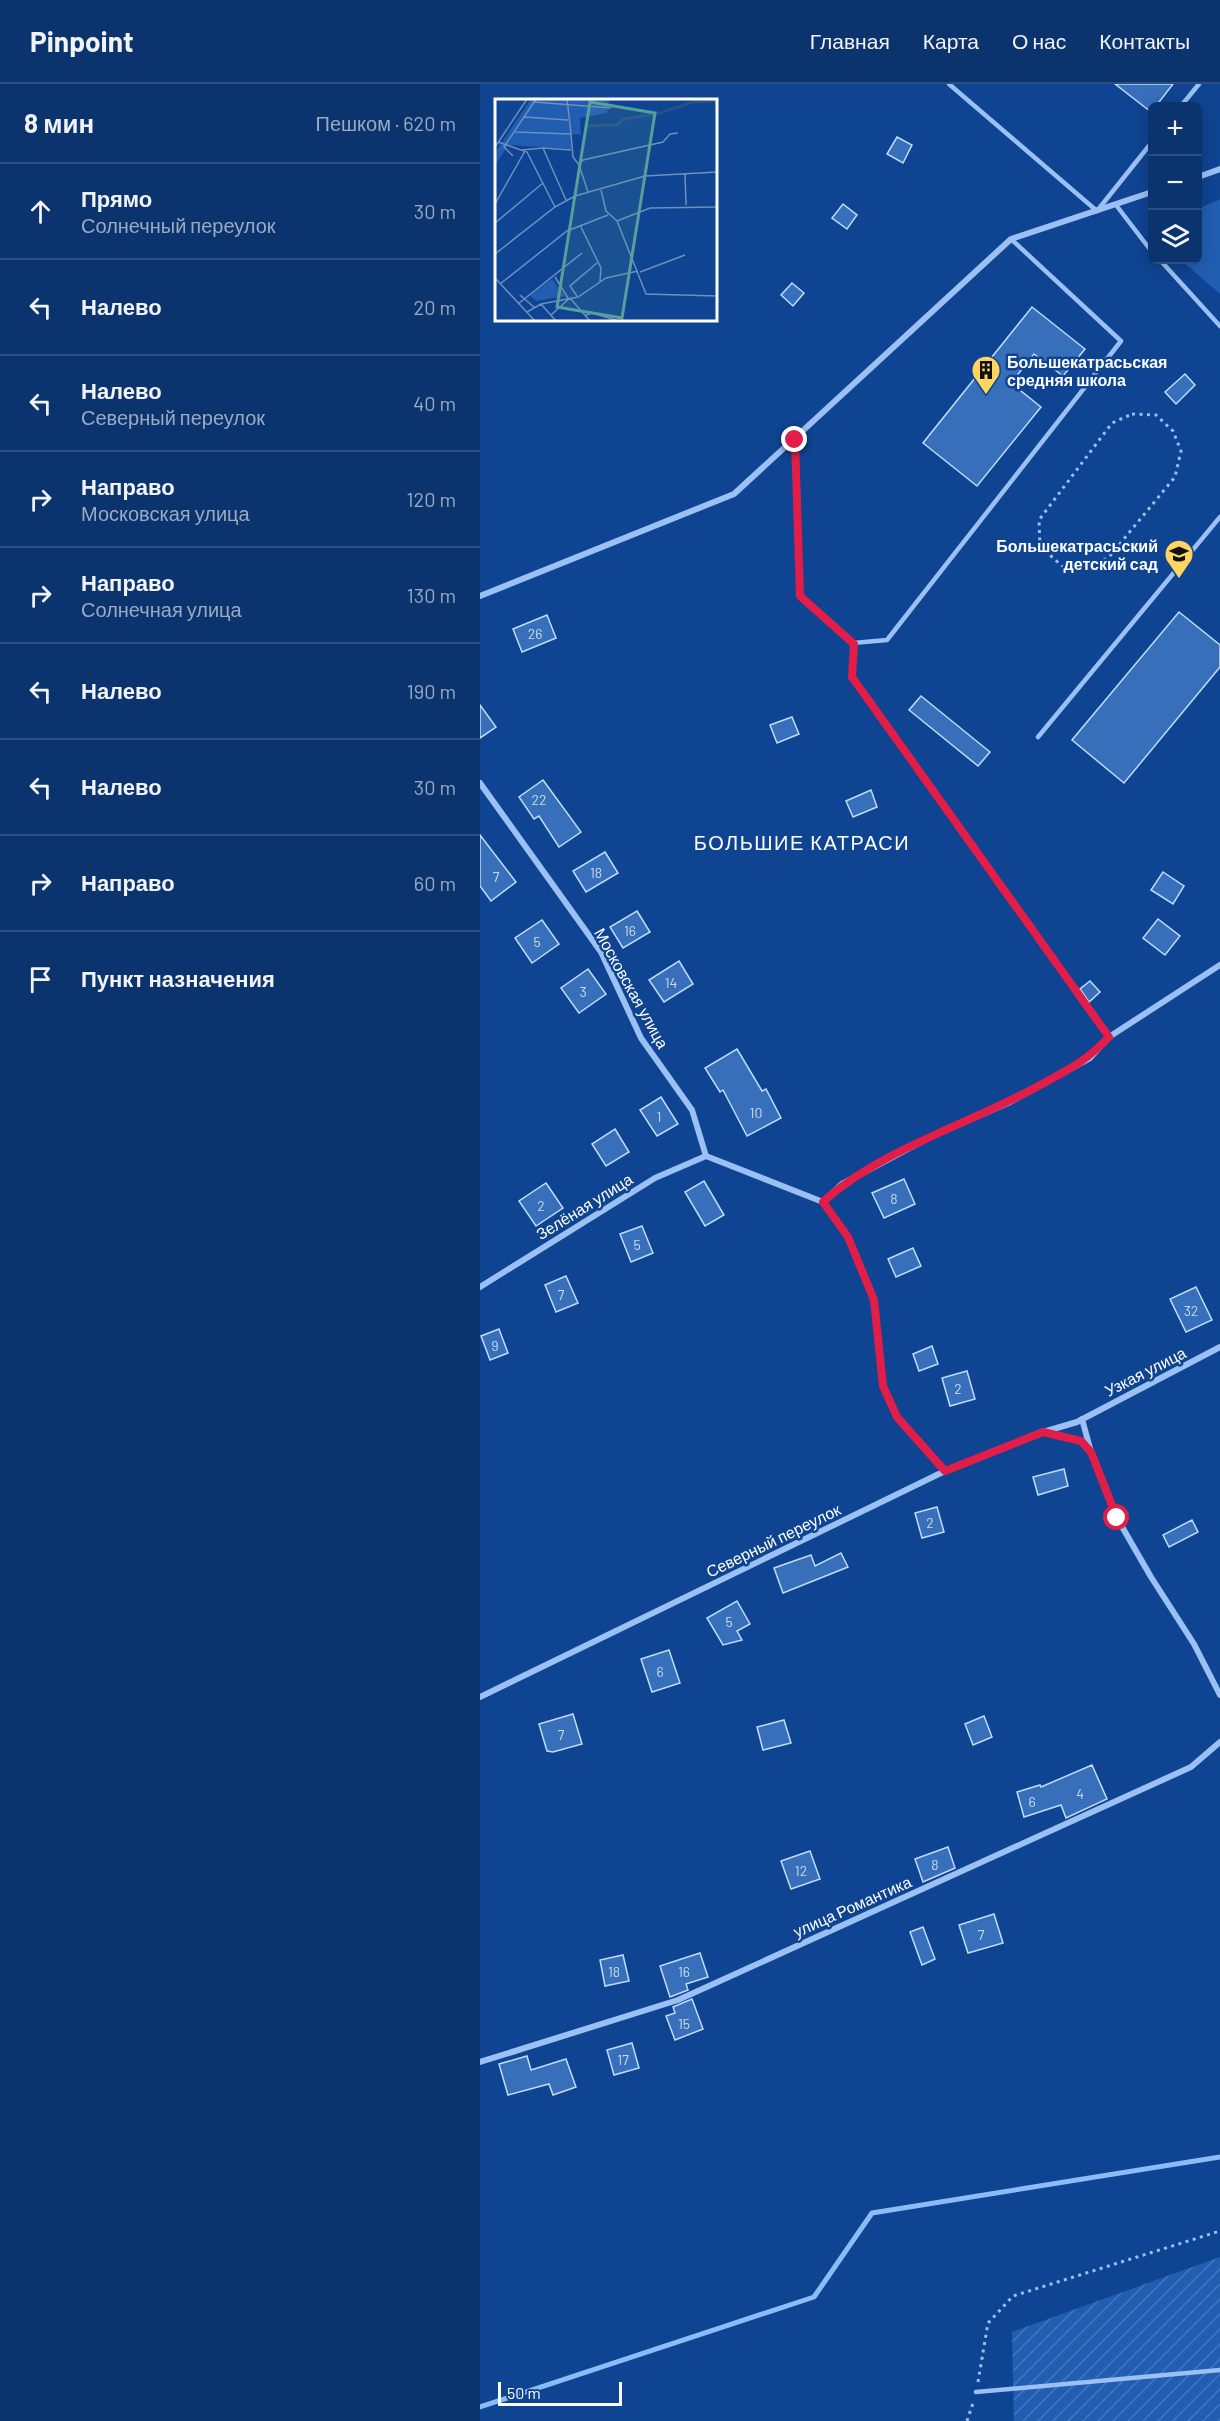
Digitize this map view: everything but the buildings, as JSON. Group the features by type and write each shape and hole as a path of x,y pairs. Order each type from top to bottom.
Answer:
{"street":[{"path":"1202,175 1220,170"},
{"path":"480,596 734,494 1011,239 1148,193"},
{"name":"Московская улица","path":"480,783 601,952 641,1038 692,1110 705,1156"},
{"path":"823,1202 842,1184 930,1137 1008,1103 1090,1058 1109,1037 1220,965"},
{"path":"705,1156 823,1202 848,1237 874,1300 883,1386 897,1417 945,1471"},
{"name":"Зелёная улица","path":"480,1287 655,1179 705,1156"},
{"name":"Узкая улица","path":"1082,1419 1220,1347"},
{"path":"1082,1419 1091,1452 1117,1518 1194,1644 1220,1695"},
{"name":"Северный переулок","path":"480,1697 945,1471 1082,1419"},
{"name":"улица Романтика","path":"480,2062 678,2000 1191,1767 1220,1742"}],"lane":[{"path":"949,84 1096,211 1148,147"},
{"path":"1184,102 1199,84"},
{"path":"1116,205 1148,247"},
{"path":"795,440 800,596 854,644 887,640 1121,341 1011,239"},
{"path":"1164,264 1220,326"},
{"path":"1038,737 1220,517"},
{"path":"854,644 852,677 1109,1037"},
{"path":"1043,1432 1081,1441 1091,1452"},
{"path":"976,2392 1220,2370"}],"path":[{"path":"1132,414 1155,415 1173,431 1181,451 1175,477 1109,557 1086,569 1063,567 1040,546 1039,520 1112,423 1132,414"},
{"path":"967,2421 976,2392 988,2323 1013,2296 1220,2231"}],"shaded area":[{"path":"1220,199 1220,294 1186,264 1202,264 1202,207"},
{"path":"1220,2257 1220,2421 1014,2421 1012,2332"}],"waterway":[{"path":"480,2407 814,2297 872,2213 1220,2157"}],"place":[{"name":"Большекатрасьская средняя школа","path":"986,396"},
{"name":"Большекатрасьский детский сад","path":"1179,580"}],"district":[{"name":"БОЛЬШИЕ КАТРАСИ","path":"802,842"}],"route":[{"path":"795,440 800,596 854,644 852,677 1109,1037 1090,1058 1008,1103 930,1137 842,1184 823,1202 848,1237 874,1300 883,1386 897,1417 945,1471 1043,1432 1081,1441 1091,1452 1117,1518"}]}
